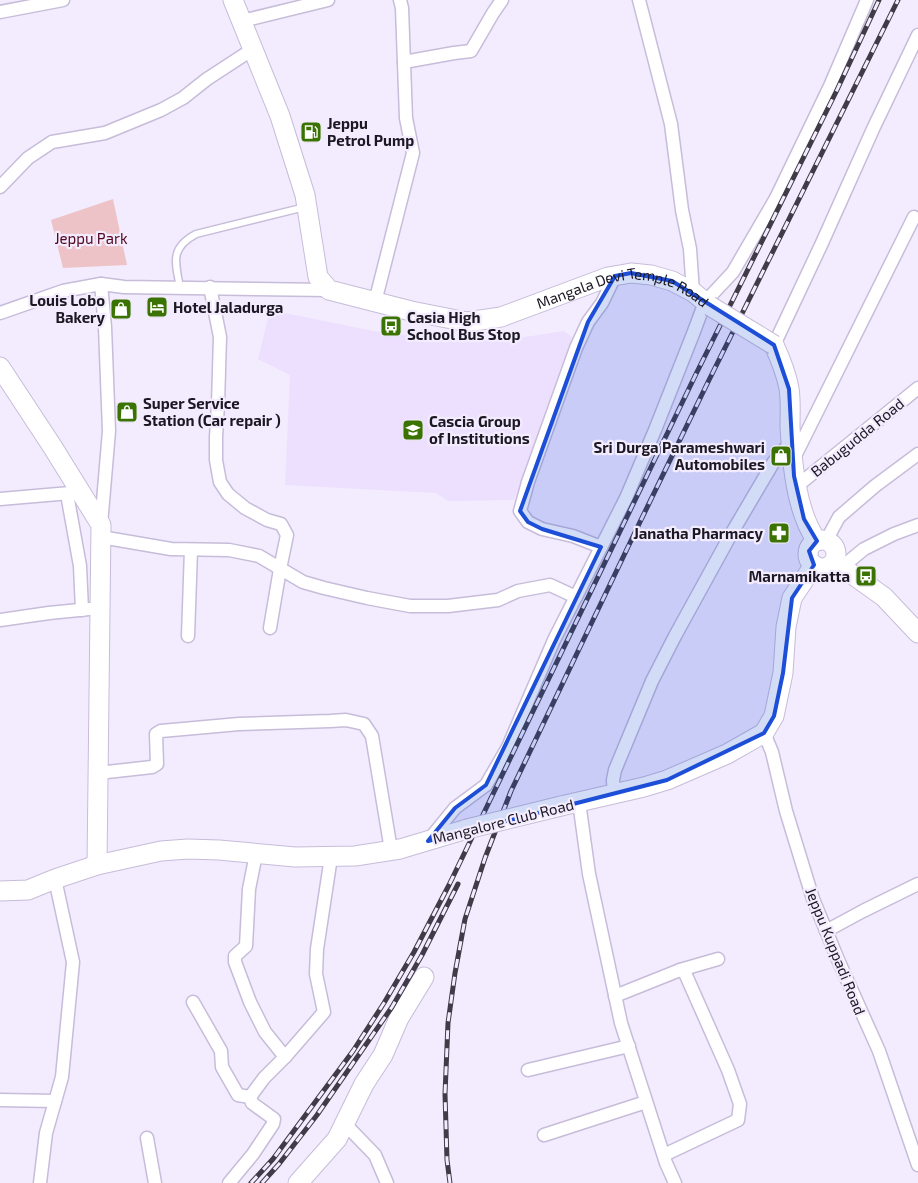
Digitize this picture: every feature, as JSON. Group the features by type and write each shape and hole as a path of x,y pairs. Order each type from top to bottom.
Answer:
{"street":[{"path":"0,12 63,0"},
{"path":"233,0 280,116 305,195 318,277 328,290"},
{"path":"242,22 328,0"},
{"path":"375,302 413,153 406,118 402,8 400,0"},
{"path":"404,62 471,51 502,0"},
{"path":"640,0 671,124 682,210 703,300"},
{"path":"428,840 455,808 486,785 508,746 554,640 626,498 693,334 703,300 733,272 776,198 830,86 867,0"},
{"path":"822,541 811,533 804,519 792,451 789,389 781,359 774,345 918,35"},
{"path":"0,186 28,158 52,142 105,133 161,110 183,98 207,79 253,49"},
{"path":"614,794 613,780 615,770 663,658 773,463 792,451 914,217"},
{"name":"Mangala Devi Temple Road","path":"328,290 411,311 467,322 502,317 608,277 632,273 651,275 672,281 774,345"},
{"path":"601,547 573,536 542,530 528,522 520,511 528,482 576,348 588,322 602,303 615,276"},
{"path":"0,313 63,291 101,284 124,287 328,290"},
{"path":"97,865 98,773 91,609 101,531 109,431 105,327 101,284"},
{"path":"210,287 220,337 216,437 216,460 220,482 228,494 245,508 267,520 281,524 287,535 270,628"},
{"path":"0,368 52,446 74,492 101,531 171,549 229,550 259,556 304,582 367,598 410,606 448,606 498,600 518,591 550,585 576,597"},
{"name":"Babugudda Road","path":"797,486 918,388"},
{"path":"918,454 839,517 822,541 813,544 808,556 810,560 830,565 884,597 918,634"},
{"path":"0,500 74,492"},
{"path":"74,492 80,566 91,609"},
{"path":"764,733 774,716 783,672 786,627 792,598 830,565 894,534 918,525"},
{"path":"188,636 191,550"},
{"path":"0,620 49,612 91,609"},
{"path":"98,773 152,768 156,764 157,759 156,734 161,731 239,724 346,720 364,724 372,736 391,850"},
{"name":"Mangalore Club Road","path":"0,891 28,890 97,865 161,851 219,850 295,857 331,857 355,856 400,849 467,829 667,780 727,754 764,733"},
{"name":"Jeppu Kuppadi Road","path":"764,733 772,752 786,811 813,899 878,1051 918,1166"},
{"path":"570,804 589,874 621,1023 646,1102 675,1183"},
{"path":"256,854 249,889 246,946 234,956 250,1002 266,1032 285,1057"},
{"path":"250,1097 264,1078 324,1012 316,974 317,949 331,857"},
{"path":"40,1183 46,1133 62,1077 73,962 56,879"},
{"name":"Mangalore Club Road","path":"0,881 56,879"},
{"path":"826,930 918,884"},
{"path":"616,996 680,970 718,958"},
{"path":"664,1155 738,1120 740,1104 728,1070 686,973 680,970"},
{"path":"298,1183 337,1139 364,1084 383,1055 398,1018 424,977"},
{"path":"193,1002 221,1050 222,1067 238,1095 250,1097"},
{"path":"528,1070 629,1046"},
{"path":"230,1183 253,1154 273,1124 274,1119 252,1103 250,1097"},
{"path":"0,1100 55,1101"},
{"path":"544,1135 646,1102"},
{"path":"344,1123 375,1155 387,1183"},
{"path":"147,1138 155,1183"}],"lane":[{"path":"180,287 176,267 176,254 180,245 188,239 196,234 306,206"}],"highlighted area":[{"path":"631,273 672,281 774,345 789,389 794,476 804,519 817,541 809,551 814,565 792,598 783,673 774,716 764,733 667,780 428,841 455,808 486,785 601,547 542,529 528,522 520,511 588,322 615,276"}],"shaded area":[{"name":"Cascia Group of Institutions","path":"270,310 384,333 462,340 512,339 564,331 572,337 514,500 448,501 436,493 285,485 290,375 258,359"}],"green space":[{"name":"Jeppu Park","path":"113,199 127,265 63,268 51,220"}],"railway":[{"path":"251,1183 273,1159 353,1051 414,952 449,885 696,374 836,92 879,0"},
{"path":"450,1183 447,1160 445,1094 448,1023 465,919 485,858 511,791 639,524 898,0"},
{"path":"262,1183 317,1115 392,1007 422,955 458,884"}],"place":[{"name":"Jeppu Petrol Pump","path":"311,132"},
{"name":"Hotel Jaladurga","path":"157,307"},
{"name":"Louis Lobo Bakery","path":"121,309"},
{"name":"Casia High School Bus Stop","path":"391,326"},
{"name":"Super Service Station (Car repair )","path":"127,412"},
{"name":"Cascia Group of Institutions","path":"413,430"},
{"name":"Sri Durga Parameshwari Automobiles","path":"781,456"},
{"name":"Janatha Pharmacy","path":"779,533"},
{"name":"Marnamikatta","path":"866,576"}]}
